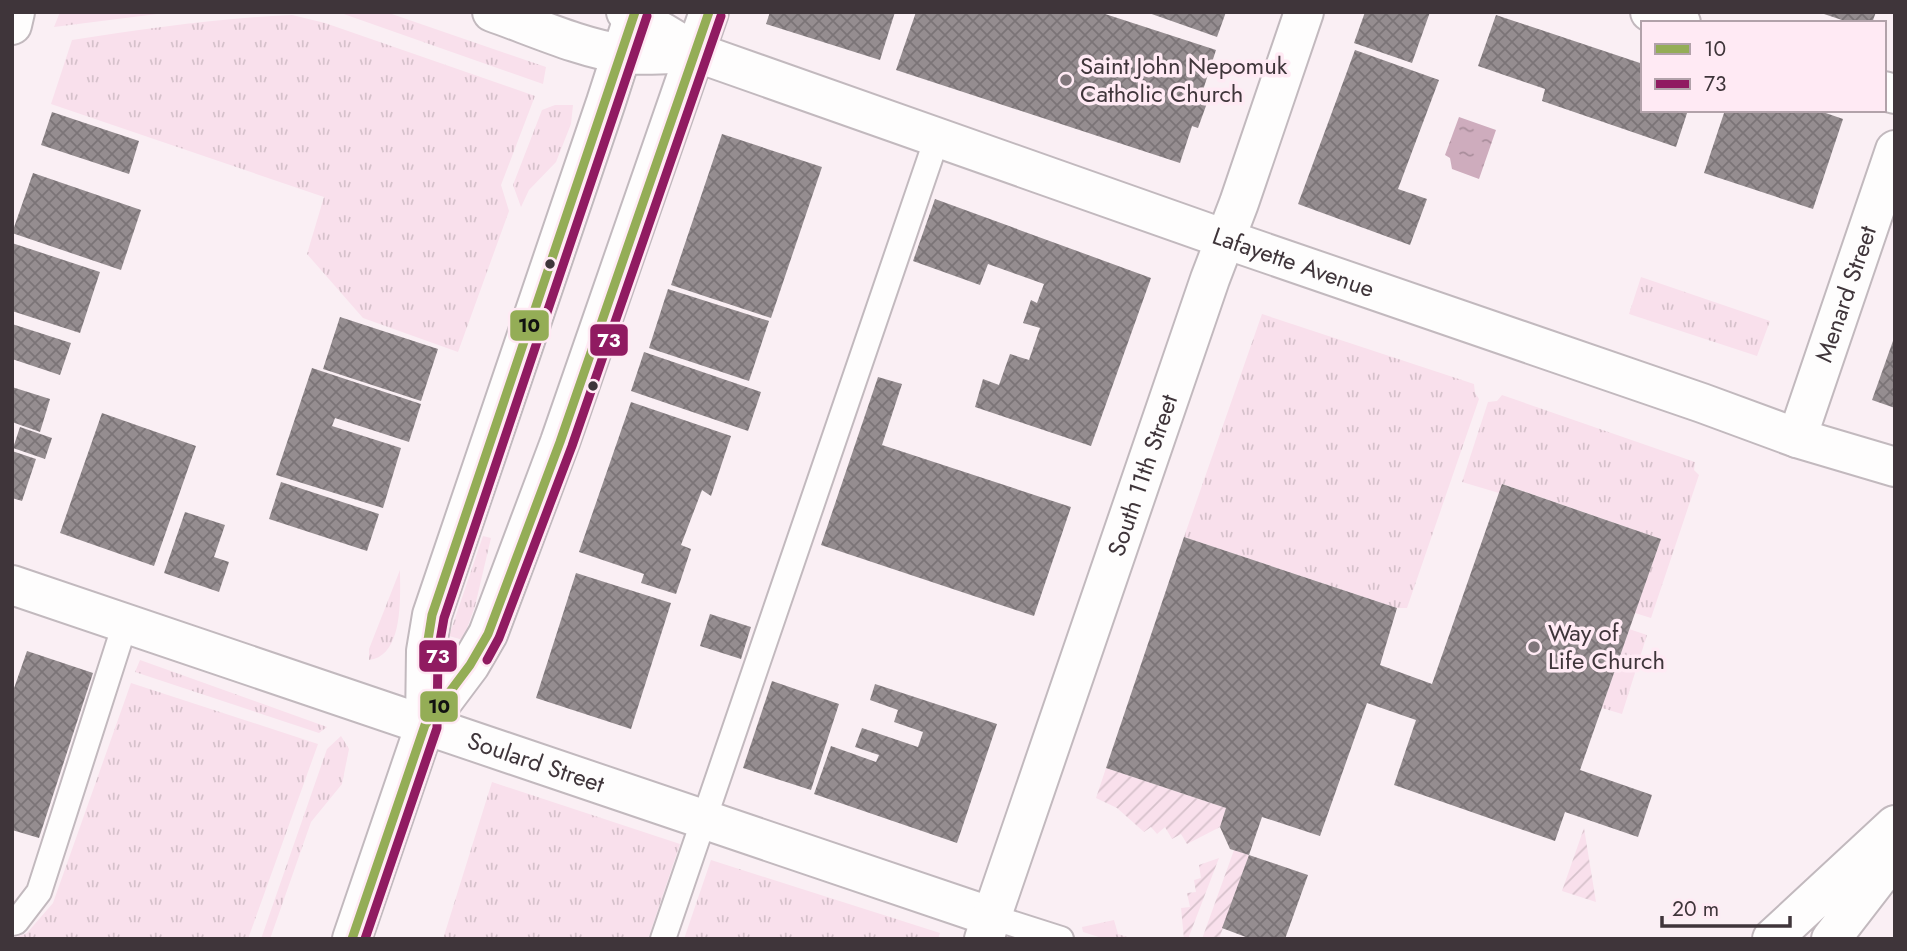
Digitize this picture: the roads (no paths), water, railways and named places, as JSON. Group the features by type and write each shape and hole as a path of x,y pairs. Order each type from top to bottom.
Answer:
{"main road":[{"path":"12,24 15,12"},
{"name":"Lafayette Avenue","path":"492,12 622,54 695,52"},
{"path":"352,939 425,725 470,665 488,634 560,442 709,12"},
{"name":"South 11th Street","path":"988,928 1304,12"},
{"path":"1650,12 1675,21"},
{"path":"425,725 426,651 432,615 622,54 632,13"},
{"name":"Lafayette Avenue","path":"632,13 695,52 1797,438 1895,467"},
{"name":"Menard Street","path":"1797,438 1895,150"},
{"name":"Soulard Street","path":"12,585 705,820 988,928"},
{"path":"1772,939 1895,825"},
{"path":"1831,939 1895,856"}],"lane":[{"path":"663,939 937,138"},
{"path":"12,923 16,922 39,892 125,624"},
{"name":"Soulard Street","path":"988,928 1061,939"}],"water":[{"path":"1459,117 1496,130 1479,179 1452,169 1450,158 1445,155"}],"place":[{"name":"Saint John Nepomuk Catholic Church","path":"1066,80"},
{"name":"Way of Life Church","path":"1534,647"}]}
